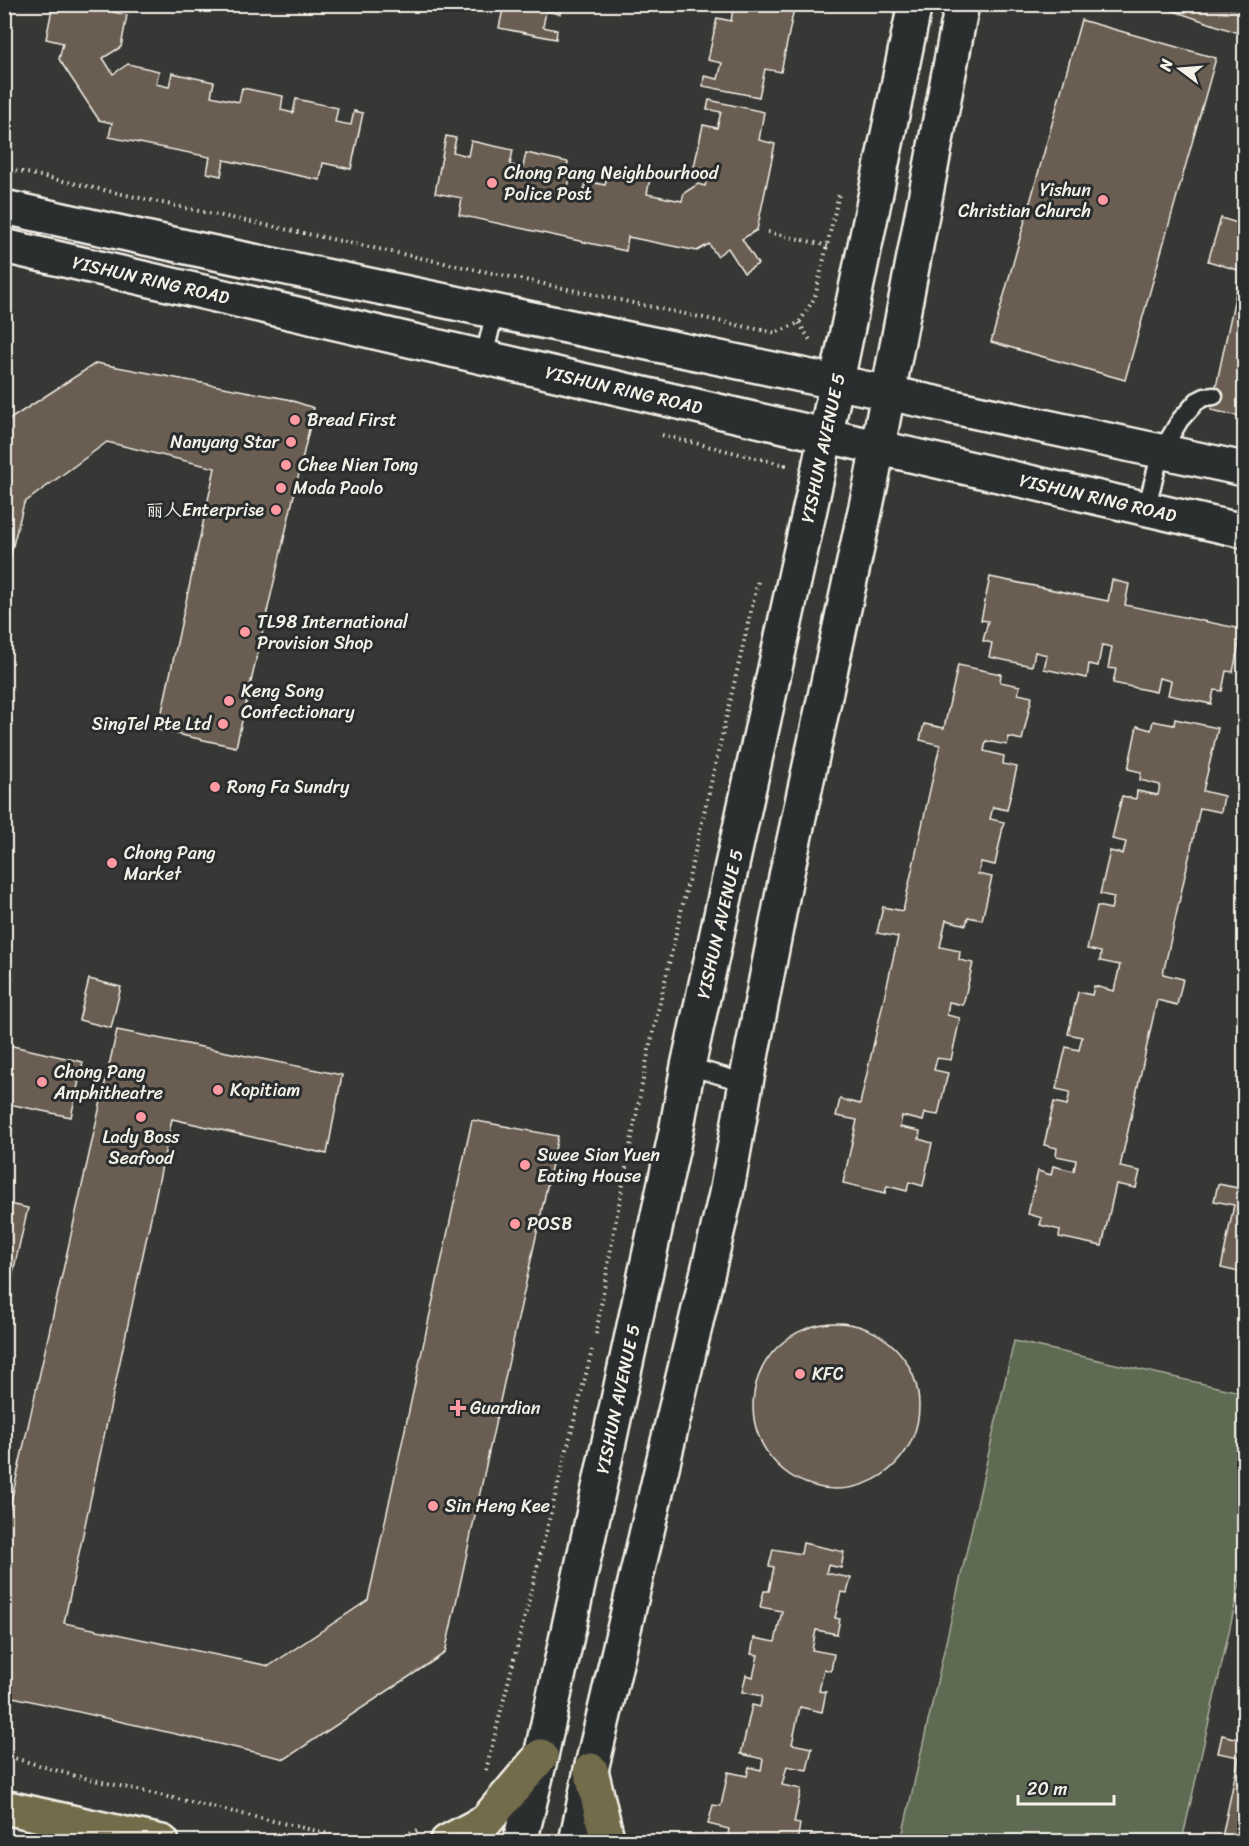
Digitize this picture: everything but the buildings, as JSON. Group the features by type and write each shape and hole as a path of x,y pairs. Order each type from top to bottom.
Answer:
{"main road":[{"name":"YISHUN AVENUE 5","path":"520,1842 541,1756 676,1132 688,1066 728,892 915,4"},
{"path":"576,1842 726,1194 786,877 878,448 962,4"},
{"path":"4,207 1245,469"},
{"name":"YISHUN RING ROAD","path":"4,246 1245,531"},
{"path":"437,1835 486,1821 541,1756"},
{"path":"591,1770 608,1842"},
{"path":"4,1807 162,1842"}],"lane":[{"path":"484,357 495,312"},
{"path":"1146,508 1161,452 1180,420 1197,401 1214,396"},
{"path":"688,1066 746,1083"}],"path":[{"path":"4,168 775,333 799,323 815,297 841,188"},
{"path":"768,232 807,241"},
{"path":"782,476 784,465"},
{"path":"484,1777 595,1341 648,1054 758,580"},
{"path":"4,1755 72,1774 365,1842"},
{"path":"375,1842 437,1835"}],"green space":[{"path":"1014,1341 1244,1393 1244,1565 1182,1841 901,1841"}],"place":[{"name":"Chong Pang Neighbourhood Police Post","path":"492,183"},
{"name":"Yishun Christian Church","path":"1103,200"},
{"name":"Bread First","path":"295,420"},
{"name":"Nanyang Star","path":"291,442"},
{"name":"Chee Nien Tong","path":"286,465"},
{"name":"Moda Paolo","path":"281,488"},
{"name":"丽人Enterprise","path":"276,510"},
{"name":"TL98 International Provision Shop","path":"245,632"},
{"name":"Keng Song Confectionary","path":"229,701"},
{"name":"SingTel Pte Ltd","path":"223,724"},
{"name":"Rong Fa Sundry","path":"215,787"},
{"name":"Chong Pang Market","path":"112,863"},
{"name":"Chong Pang Amphitheatre","path":"42,1082"},
{"name":"Kopitiam","path":"218,1090"},
{"name":"Lady Boss Seafood","path":"141,1117"},
{"name":"Swee Sian Yuen Eating House","path":"525,1165"},
{"name":"POSB","path":"515,1224"},
{"name":"KFC","path":"800,1374"},
{"name":"Guardian","path":"458,1408"},
{"name":"Sin Heng Kee","path":"433,1506"}]}
